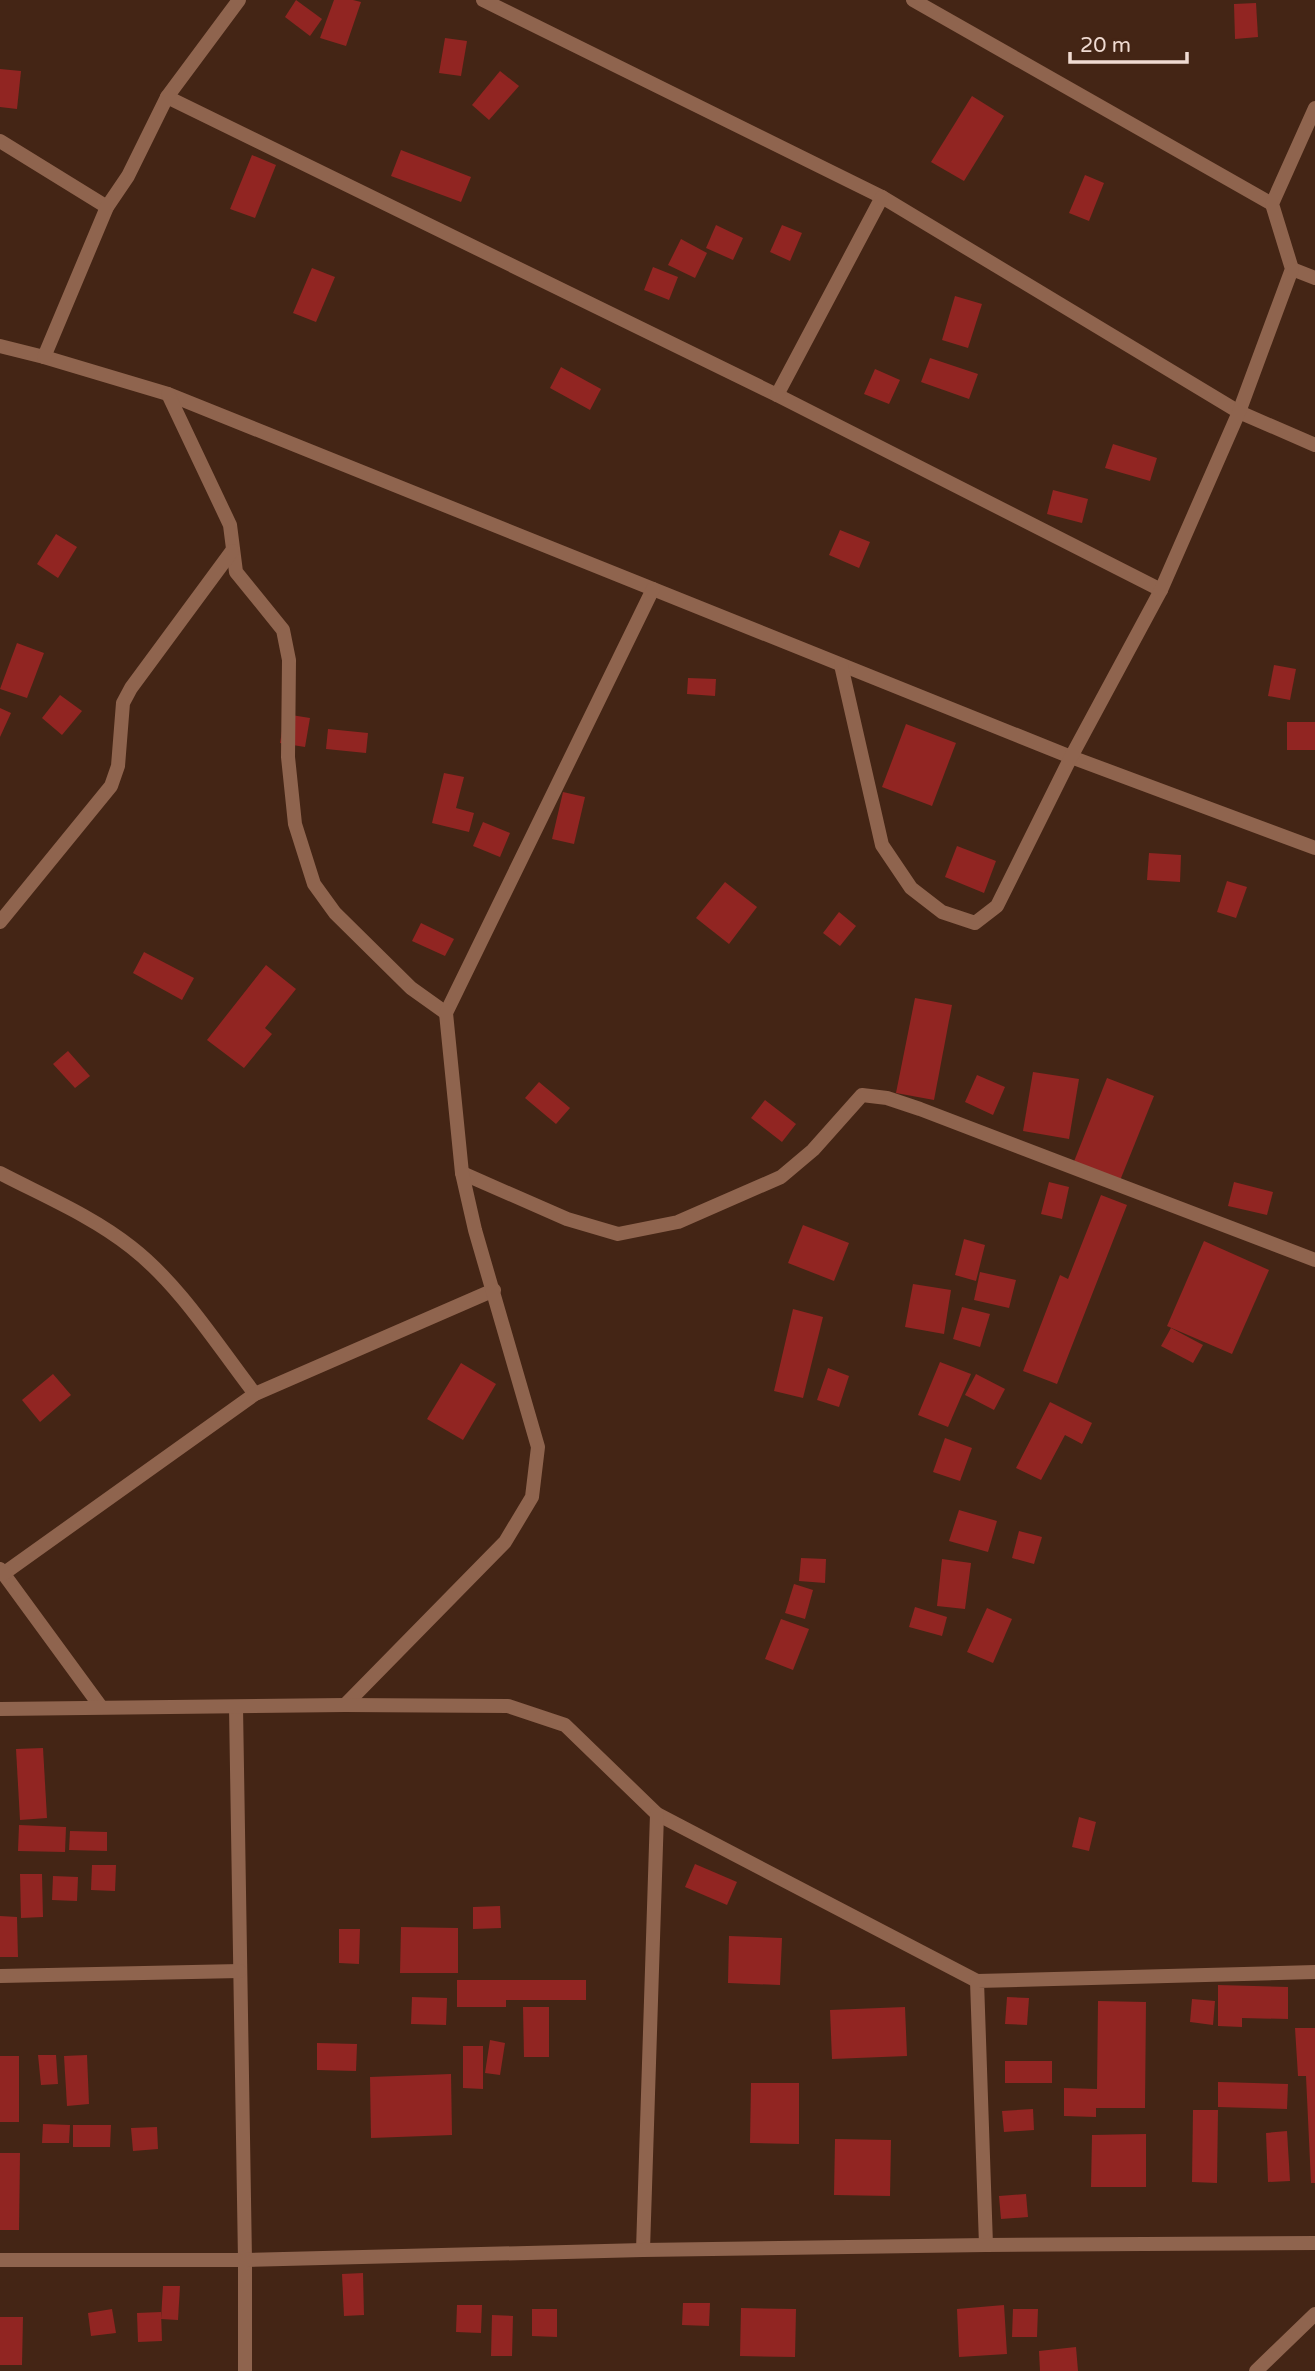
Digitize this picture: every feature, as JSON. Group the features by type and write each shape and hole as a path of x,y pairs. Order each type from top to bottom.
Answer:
{"street":[{"path":"44,357 107,207 128,176 167,97 239,0"},
{"path":"483,0 882,197 1240,412 1315,446"},
{"path":"913,0 1272,204"},
{"path":"167,97 777,395 1161,590"},
{"path":"841,665 883,845 911,888 942,912 975,923 997,906 1071,757 1161,590 1240,412 1292,268 1272,204 1315,108"},
{"path":"0,141 107,207"},
{"path":"777,395 882,197"},
{"path":"1292,268 1315,278"},
{"path":"0,346 168,394 1071,757 1315,848"},
{"path":"168,394 230,525 236,572 283,630 289,660 288,757 295,824 314,884 335,913 411,988 446,1013"},
{"path":"0,922 111,786 118,766 123,703 131,688 232,551"},
{"path":"345,1705 505,1542 532,1497 538,1447 475,1230 462,1173 446,1013 653,589"},
{"path":"462,1173 567,1219 618,1234 678,1222 781,1177 813,1150 862,1095 887,1098 920,1109 1315,1260"},
{"path":"0,1173 78,1213 131,1246 168,1280 255,1394"},
{"path":"102,1707 2,1572 255,1394 494,1290"},
{"path":"0,1709 508,1706 565,1726 657,1814 977,1980 1315,1972"},
{"path":"236,1707 246,2260 245,2371"},
{"path":"643,2250 657,1814"},
{"path":"0,1976 240,1971"},
{"path":"977,1980 986,2245"},
{"path":"0,2260 246,2260 643,2250 1315,2243"},
{"path":"1256,2371 1315,2314"}],"building":[{"path":"296,0 322,19 310,36 285,17"},
{"path":"334,0 361,2 346,46 320,38"},
{"path":"1256,3 1258,37 1235,39 1234,4"},
{"path":"445,38 467,41 461,76 439,73"},
{"path":"0,69 21,71 17,109 0,107"},
{"path":"500,71 519,86 489,120 472,105"},
{"path":"972,96 1004,116 964,181 931,162"},
{"path":"401,150 471,177 461,202 391,176"},
{"path":"252,155 276,165 255,218 230,209"},
{"path":"1085,175 1104,183 1089,221 1069,213"},
{"path":"716,225 743,238 733,260 706,248"},
{"path":"782,225 802,233 790,261 770,252"},
{"path":"681,239 707,253 695,278 668,265"},
{"path":"653,267 678,277 669,300 644,290"},
{"path":"312,268 335,277 316,322 293,313"},
{"path":"955,296 982,304 968,348 942,340"},
{"path":"930,358 978,374 969,399 921,382"},
{"path":"561,367 601,389 590,410 550,388"},
{"path":"875,369 900,380 889,404 864,394"},
{"path":"1113,444 1157,458 1150,481 1105,468"},
{"path":"1053,490 1088,499 1082,523 1047,514"},
{"path":"840,530 870,542 859,568 829,555"},
{"path":"56,534 77,547 58,578 37,564"},
{"path":"17,643 44,653 27,698 0,689"},
{"path":"1274,665 1296,669 1290,700 1268,696"},
{"path":"688,678 716,679 715,696 687,694"},
{"path":"60,695 82,711 62,735 42,718"},
{"path":"0,708 11,713 0,737"},
{"path":"285,714 310,718 305,747 280,743"},
{"path":"1287,722 1315,722 1315,750 1287,750"},
{"path":"906,724 956,743 932,806 882,787"},
{"path":"328,729 368,733 366,753 326,749"},
{"path":"444,773 464,777 456,808 474,813 469,832 432,823"},
{"path":"563,792 585,797 574,844 552,839"},
{"path":"483,822 510,833 500,857 473,846"},
{"path":"957,846 996,861 984,893 945,877"},
{"path":"1149,853 1181,855 1180,882 1147,880"},
{"path":"1227,881 1247,887 1236,918 1217,912"},
{"path":"725,882 757,907 729,944 696,918"},
{"path":"839,912 856,926 840,946 823,933"},
{"path":"421,923 454,939 445,956 412,941"},
{"path":"144,952 194,978 182,1000 133,973"},
{"path":"266,965 296,989 265,1028 272,1034 244,1068 207,1040"},
{"path":"915,998 952,1005 934,1100 896,1093"},
{"path":"68,1051 90,1076 75,1088 53,1064"},
{"path":"1033,1072 1079,1079 1069,1139 1023,1131"},
{"path":"977,1075 1005,1087 993,1115 965,1102"},
{"path":"1107,1078 1154,1096 1119,1183 1073,1164"},
{"path":"539,1082 570,1108 556,1124 525,1098"},
{"path":"765,1100 796,1124 782,1142 751,1118"},
{"path":"1049,1182 1069,1187 1062,1219 1041,1214"},
{"path":"1234,1182 1273,1192 1267,1215 1228,1206"},
{"path":"1101,1195 1127,1205 1057,1384 1023,1371 1060,1275 1068,1279"},
{"path":"803,1225 849,1243 834,1281 788,1263"},
{"path":"964,1239 985,1245 976,1281 955,1275"},
{"path":"1204,1241 1269,1270 1232,1354 1167,1326"},
{"path":"980,1272 1016,1280 1009,1308 974,1300"},
{"path":"913,1284 951,1290 944,1334 905,1327"},
{"path":"962,1307 990,1314 980,1347 953,1339"},
{"path":"793,1309 823,1317 803,1398 774,1391"},
{"path":"1171,1328 1203,1345 1193,1363 1161,1346"},
{"path":"940,1362 971,1374 948,1427 918,1415"},
{"path":"461,1363 496,1384 463,1440 427,1419"},
{"path":"828,1368 849,1376 839,1407 817,1400"},
{"path":"53,1374 71,1395 40,1422 22,1400"},
{"path":"976,1374 1005,1389 994,1410 965,1395"},
{"path":"1050,1402 1092,1423 1082,1444 1065,1435 1041,1480 1016,1468"},
{"path":"945,1438 972,1448 960,1481 933,1472"},
{"path":"959,1510 997,1521 988,1552 949,1541"},
{"path":"1019,1531 1042,1537 1034,1564 1012,1558"},
{"path":"801,1558 826,1559 825,1583 799,1581"},
{"path":"942,1559 971,1563 965,1609 937,1606"},
{"path":"794,1584 813,1590 805,1619 785,1613"},
{"path":"915,1607 947,1617 942,1636 909,1627"},
{"path":"987,1608 1012,1619 993,1663 967,1652"},
{"path":"781,1619 809,1629 793,1670 765,1659"},
{"path":"43,1748 47,1818 20,1820 16,1749"},
{"path":"1079,1817 1096,1822 1089,1851 1072,1847"},
{"path":"19,1825 66,1827 65,1852 18,1851"},
{"path":"70,1831 107,1832 107,1851 69,1850"},
{"path":"695,1864 737,1882 727,1905 685,1887"},
{"path":"92,1865 116,1865 115,1891 91,1890"},
{"path":"20,1874 42,1874 43,1917 21,1918"},
{"path":"53,1876 78,1877 77,1901 52,1900"},
{"path":"500,1906 501,1928 473,1929 473,1907"},
{"path":"0,1916 17,1917 18,1957 0,1957"},
{"path":"401,1927 458,1928 458,1973 400,1973"},
{"path":"339,1929 360,1929 359,1964 339,1963"},
{"path":"729,1936 782,1938 780,1985 728,1983"},
{"path":"457,1980 586,1980 586,2000 506,2000 506,2007 457,2007"},
{"path":"1218,1985 1288,1987 1288,2019 1242,2018 1242,2027 1218,2026"},
{"path":"412,1997 447,1998 446,2025 411,2024"},
{"path":"1007,1997 1029,1998 1027,2025 1005,2024"},
{"path":"1192,1999 1215,2001 1213,2025 1190,2022"},
{"path":"1098,2001 1146,2002 1145,2108 1096,2108 1096,2117 1064,2116 1064,2088 1097,2089"},
{"path":"523,2007 549,2007 549,2057 524,2057"},
{"path":"905,2007 907,2056 832,2059 830,2010"},
{"path":"1295,2028 1315,2028 1315,2183 1311,2183 1306,2076 1298,2076"},
{"path":"490,2040 505,2043 500,2075 485,2073"},
{"path":"317,2043 357,2044 356,2071 317,2070"},
{"path":"463,2046 483,2046 483,2089 463,2088"},
{"path":"38,2055 56,2055 58,2084 41,2085"},
{"path":"87,2055 89,2104 67,2106 64,2056"},
{"path":"0,2056 19,2056 19,2122 0,2122"},
{"path":"1005,2061 1052,2061 1052,2083 1005,2083"},
{"path":"451,2074 452,2135 371,2138 370,2077"},
{"path":"1218,2082 1288,2084 1287,2109 1218,2107"},
{"path":"751,2083 799,2083 799,2144 750,2143"},
{"path":"1033,2109 1034,2130 1004,2132 1002,2111"},
{"path":"1193,2110 1218,2110 1217,2183 1192,2182"},
{"path":"43,2124 70,2125 69,2143 42,2143"},
{"path":"73,2125 111,2125 110,2147 73,2147"},
{"path":"157,2127 158,2149 133,2151 131,2128"},
{"path":"1287,2131 1290,2181 1268,2182 1266,2133"},
{"path":"1146,2134 1146,2187 1091,2187 1092,2135"},
{"path":"835,2139 891,2140 890,2196 834,2195"},
{"path":"0,2153 20,2153 19,2230 0,2230"},
{"path":"1026,2194 1028,2217 1001,2219 999,2196"},
{"path":"363,2273 364,2315 344,2316 342,2274"},
{"path":"163,2286 180,2286 178,2320 161,2319"},
{"path":"683,2303 710,2303 709,2326 682,2325"},
{"path":"457,2305 482,2305 481,2333 456,2332"},
{"path":"1004,2305 1007,2354 959,2357 957,2309"},
{"path":"741,2308 796,2309 795,2357 740,2356"},
{"path":"112,2309 116,2333 91,2336 88,2313"},
{"path":"532,2309 557,2309 557,2337 532,2336"},
{"path":"1013,2309 1038,2309 1037,2337 1012,2337"},
{"path":"161,2312 162,2341 138,2342 137,2313"},
{"path":"492,2315 513,2316 512,2356 491,2356"},
{"path":"0,2317 23,2317 22,2365 0,2365"},
{"path":"1076,2347 1078,2371 1040,2371 1039,2351"}]}
